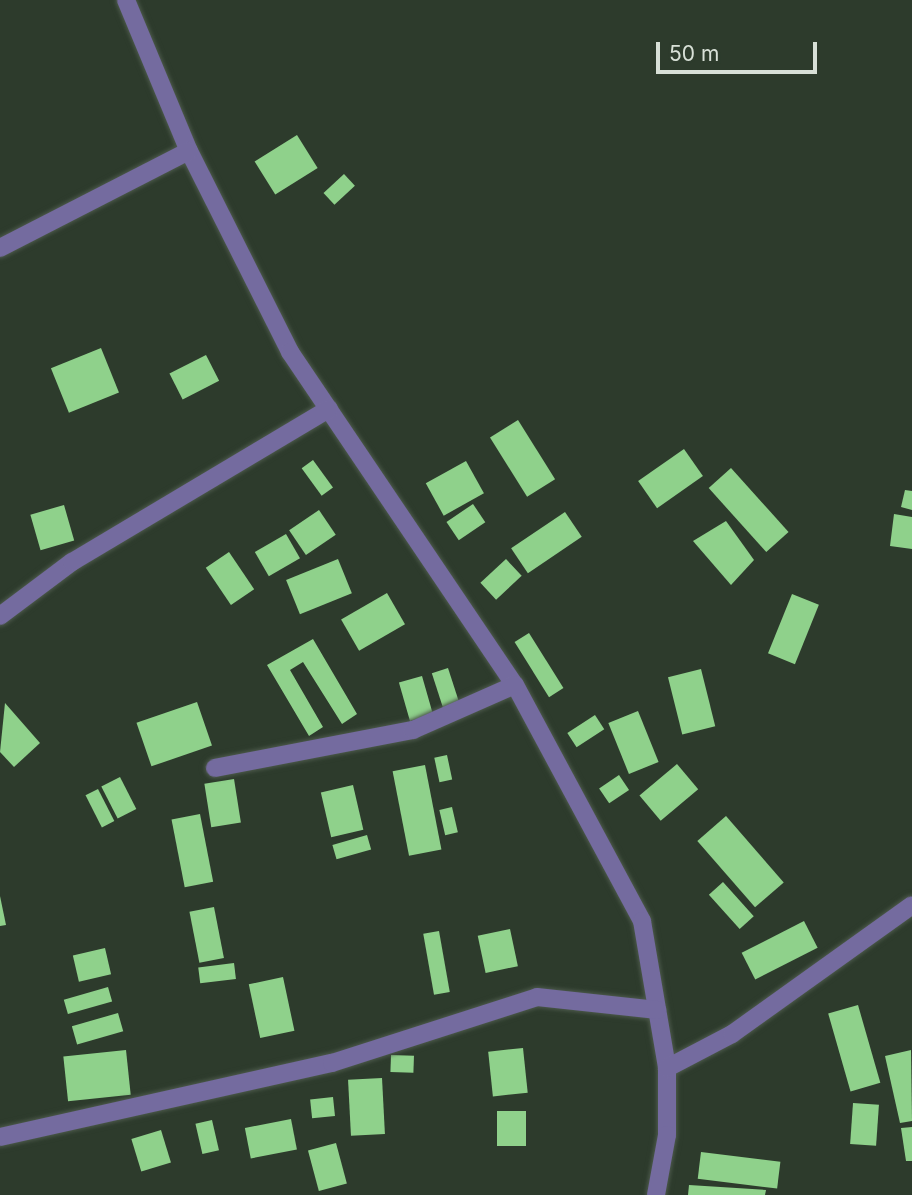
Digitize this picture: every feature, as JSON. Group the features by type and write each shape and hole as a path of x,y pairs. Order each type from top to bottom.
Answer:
{"street":[{"path":"126,0 189,151 290,352 515,685 642,921 667,1068 667,1135 656,1195"},
{"path":"0,248 189,151"},
{"path":"0,617 72,562 329,409"},
{"path":"215,768 413,730 515,685"},
{"path":"667,1068 732,1034 912,905"},
{"path":"0,1137 332,1063 537,998 657,1010"}],"building":[{"path":"297,135 318,168 275,195 255,161"},
{"path":"344,174 355,186 334,205 324,193"},
{"path":"101,348 119,393 69,413 51,368"},
{"path":"206,355 219,381 183,399 169,374"},
{"path":"518,420 555,479 527,497 490,437"},
{"path":"684,449 703,476 657,508 638,481"},
{"path":"313,460 333,488 322,496 302,468"},
{"path":"466,461 484,493 444,516 426,483"},
{"path":"731,468 789,532 766,552 709,488"},
{"path":"905,490 912,491 912,510 901,507"},
{"path":"473,504 485,522 459,540 446,522"},
{"path":"64,505 74,541 41,550 30,515"},
{"path":"319,510 336,535 306,555 289,530"},
{"path":"565,512 582,537 528,573 511,548"},
{"path":"894,514 912,517 912,549 890,546"},
{"path":"726,521 754,560 731,585 693,541"},
{"path":"286,534 300,558 269,576 255,552"},
{"path":"229,552 254,589 231,605 206,568"},
{"path":"338,559 352,593 300,614 286,580"},
{"path":"506,559 522,576 496,600 480,583"},
{"path":"387,593 405,624 359,651 341,620"},
{"path":"792,594 819,605 795,664 768,653"},
{"path":"529,633 563,688 549,697 515,642"},
{"path":"313,639 357,714 342,724 303,662 290,670 323,727 309,736 267,665"},
{"path":"448,668 460,704 444,709 432,673"},
{"path":"701,669 715,726 682,734 668,677"},
{"path":"422,676 433,714 410,721 399,683"},
{"path":"197,702 212,745 151,766 136,723"},
{"path":"5,703 40,743 14,767 0,752"},
{"path":"638,711 659,762 629,774 608,723"},
{"path":"595,715 604,729 577,747 567,733"},
{"path":"447,755 452,779 439,782 434,758"},
{"path":"677,764 698,789 661,821 639,795"},
{"path":"425,765 441,849 409,856 393,771"},
{"path":"619,775 629,790 609,803 599,788"},
{"path":"120,777 136,809 118,819 101,787"},
{"path":"234,779 241,822 211,827 204,784"},
{"path":"353,785 363,830 331,837 321,792"},
{"path":"98,789 114,821 102,827 86,795"},
{"path":"452,807 458,832 445,835 439,810"},
{"path":"200,814 213,882 185,887 172,820"},
{"path":"726,816 784,882 755,907 697,841"},
{"path":"367,835 371,849 337,859 332,845"},
{"path":"723,882 754,916 740,929 709,895"},
{"path":"0,896 6,925 0,926"},
{"path":"214,907 224,958 199,963 189,912"},
{"path":"804,921 818,948 755,980 742,953"},
{"path":"510,929 518,966 486,973 478,936"},
{"path":"439,931 450,992 434,995 423,934"},
{"path":"105,948 111,974 79,982 73,955"},
{"path":"234,963 236,979 200,983 198,967"},
{"path":"283,977 294,1031 260,1038 249,984"},
{"path":"108,987 112,1001 68,1014 64,1000"},
{"path":"858,1005 880,1083 851,1091 828,1014"},
{"path":"118,1013 123,1031 77,1044 72,1026"},
{"path":"523,1048 528,1093 493,1096 488,1052"},
{"path":"126,1050 131,1095 68,1101 63,1057"},
{"path":"911,1050 912,1121 900,1123 885,1056"},
{"path":"391,1055 414,1056 413,1073 390,1072"},
{"path":"382,1078 385,1134 351,1136 348,1080"},
{"path":"333,1097 335,1116 312,1118 310,1099"},
{"path":"853,1103 879,1105 876,1146 850,1144"},
{"path":"497,1111 526,1111 526,1146 497,1146"},
{"path":"291,1119 297,1149 251,1158 245,1128"},
{"path":"212,1120 219,1150 202,1154 195,1124"},
{"path":"912,1127 912,1161 906,1161 901,1128"},
{"path":"161,1130 171,1163 141,1172 131,1139"},
{"path":"336,1143 347,1184 319,1191 308,1151"},
{"path":"701,1152 780,1162 777,1189 698,1179"},
{"path":"689,1185 766,1190 765,1195 688,1195"}]}
